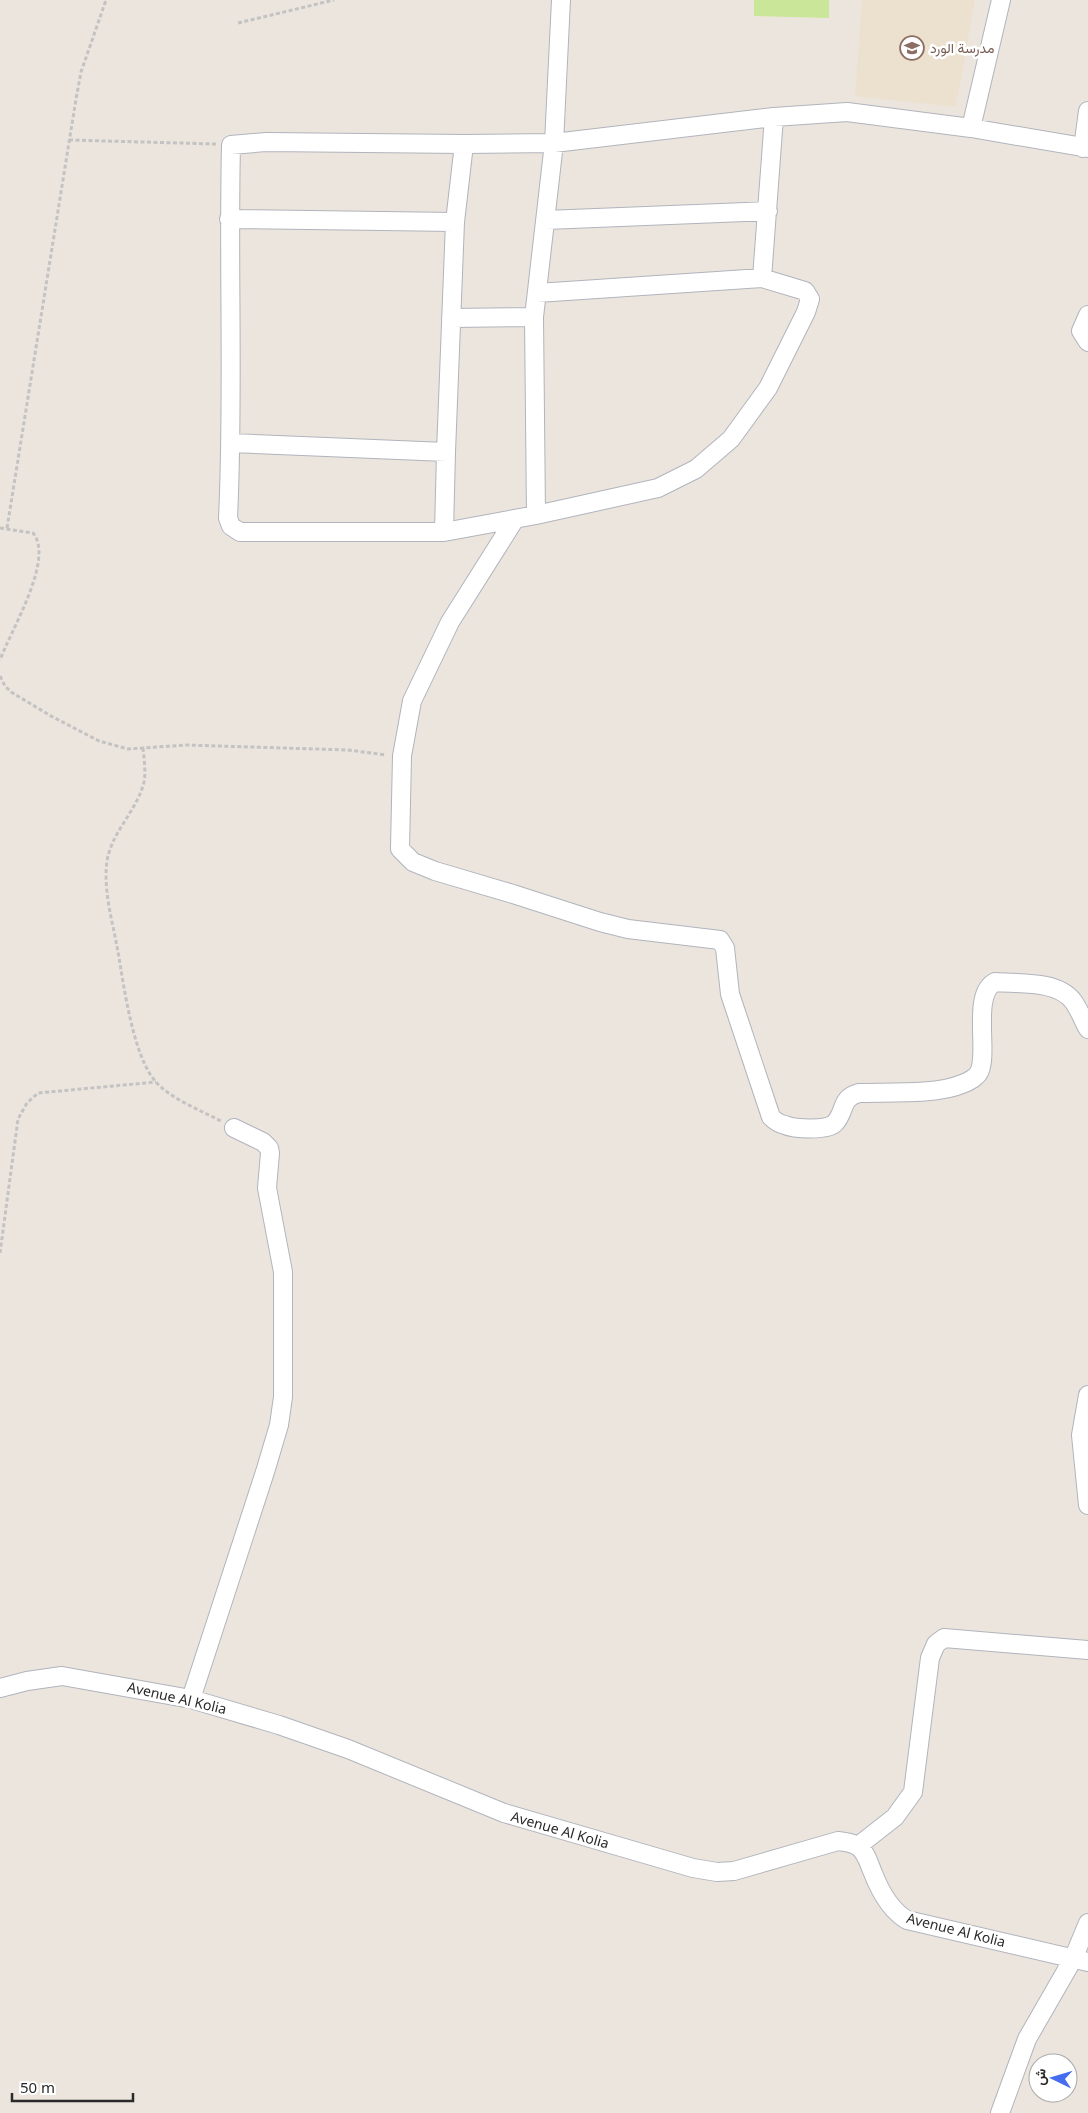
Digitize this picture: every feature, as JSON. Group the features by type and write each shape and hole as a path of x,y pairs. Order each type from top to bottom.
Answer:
{"street":[{"path":"536,515 534,318 554,143 561,0"},
{"path":"971,128 1001,0"},
{"path":"537,293 762,278 806,291 810,300 806,312 768,388 731,439 696,469 658,488 536,515 444,532 240,532 231,526 228,518 232,443 229,219 231,145 266,142 554,143 774,117 847,112 971,128 1085,148 1088,112"},
{"path":"762,278 774,117"},
{"path":"444,532 455,222 464,144"},
{"path":"546,220 768,211"},
{"path":"229,219 455,222"},
{"path":"1088,315 1081,331 1088,342"},
{"path":"451,318 534,318"},
{"path":"232,443 446,452"},
{"path":"515,519 450,622 412,701 402,756 400,849 406,857 435,872 513,894 600,922 628,929 713,939 723,942 730,994 771,1117 782,1125 801,1128 831,1126 836,1123 847,1098 851,1095 859,1093 944,1090 975,1077 980,1071 982,1053 982,1008 990,984 995,982 1049,987 1064,992 1073,1001 1088,1028"},
{"path":"191,1698 266,1472 283,1397 283,1272 267,1188 270,1153 269,1148 263,1142 234,1128"},
{"path":"1088,1395 1081,1435 1088,1505"},
{"path":"858,1846 896,1817 913,1792 930,1658 936,1644 944,1638 1088,1650"},
{"name":"Avenue Al Kolia","path":"0,1688 27,1681 62,1676 191,1698 279,1724 348,1749 504,1813 693,1868 716,1872 734,1871 838,1841 850,1842 864,1852 874,1876 891,1907 898,1915 907,1920 1080,1960"},
{"path":"1000,2113 1027,2039 1080,1960 1088,1923"}],"path":[{"path":"7,528 81,72 106,0"},
{"path":"238,24 334,0"},
{"path":"69,140 231,145"},
{"path":"0,528 28,531 36,536 38,569 24,608 0,660"},
{"path":"0,676 5,686 12,692 100,741 128,749 186,745 348,750 402,756"},
{"path":"143,748 144,782 133,806 112,841 107,862 108,897 132,1025 144,1061 156,1082 167,1092 234,1128"},
{"path":"0,1253 16,1129 18,1119 27,1103 38,1093 156,1082"}],"shaded area":[{"name":"مدرسة الورد","path":"862,0 975,0 956,107 855,96"}],"green space":[{"path":"754,0 829,0 829,18 754,16"}],"place":[{"name":"مدرسة الورد","path":"912,48"}]}
